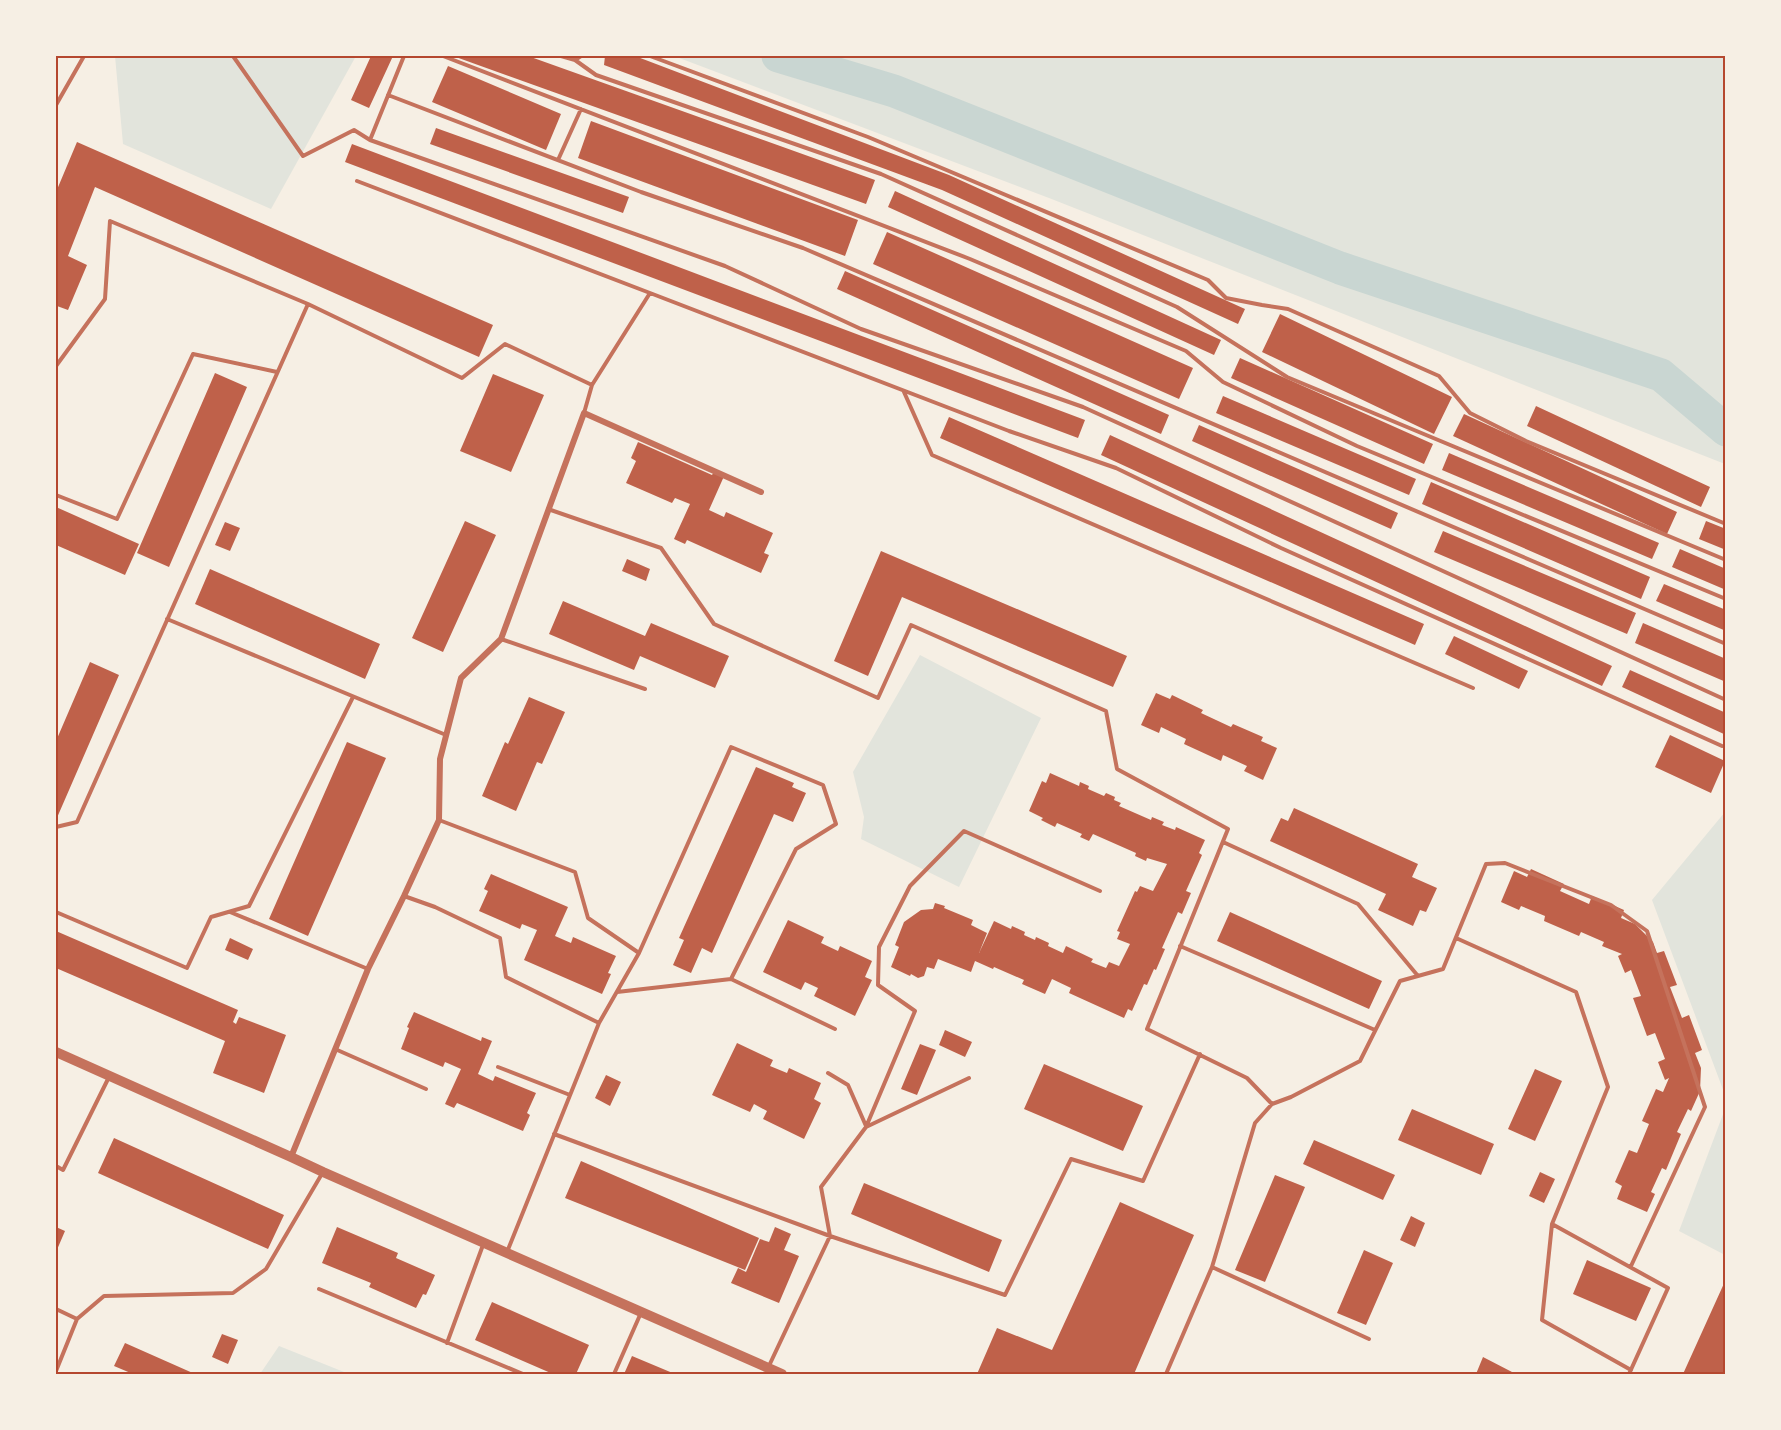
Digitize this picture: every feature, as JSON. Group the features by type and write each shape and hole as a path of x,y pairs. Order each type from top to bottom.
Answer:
{"street":[{"path":"291,1157 368,969 439,820 440,759 461,678 501,639 584,413 761,492"},
{"path":"56,1052 322,1172 782,1374"}],"lane":[{"path":"56,105 84,56"},
{"path":"233,56 303,156 354,130 370,140 725,266 861,329 1083,407 1725,700"},
{"path":"370,140 404,56"},
{"path":"443,56 970,259 1186,351 1223,382 1358,446 1725,599"},
{"path":"561,56 575,60 596,75 881,174 1177,307 1287,377 1725,560"},
{"path":"575,60 581,56"},
{"path":"650,56 868,137 1208,280 1226,298 1288,309 1439,376 1470,413 1526,441 1725,524"},
{"path":"388,95 641,192 803,248 1725,644"},
{"path":"558,160 581,109"},
{"path":"357,181 903,391 1116,468 1281,548 1722,746"},
{"path":"56,366 105,299 110,221 308,304 462,378 505,344 592,385"},
{"path":"584,413 592,385 650,293"},
{"path":"56,828 77,822 308,304"},
{"path":"56,495 117,519 193,354 277,372"},
{"path":"903,391 932,455 1473,688"},
{"path":"548,509 661,548 714,624 878,698 912,625 1106,711 1117,770 1228,829 1147,1029 1247,1078 1272,1104"},
{"path":"167,619 446,735"},
{"path":"501,639 645,689"},
{"path":"56,912 187,968 211,916 249,906 353,697"},
{"path":"506,1252 599,1023 639,953 731,747 823,785 836,824 796,849 731,979"},
{"path":"439,820 574,872 588,918 639,953"},
{"path":"768,1368 830,1236 821,1187 866,1127 915,1011 878,985 879,947 910,886 964,831 1100,891"},
{"path":"1222,842 1358,904 1418,976"},
{"path":"1166,1374 1212,1267 1255,1123 1272,1104 1292,1097 1360,1061 1400,981 1443,969 1486,864 1505,863 1611,905 1647,931 1705,1107 1631,1266"},
{"path":"404,896 435,907 500,938 506,977 599,1023"},
{"path":"229,911 368,969"},
{"path":"1456,938 1576,992 1608,1087 1552,1224 1542,1320 1630,1372 1668,1288 1552,1224"},
{"path":"1180,946 1375,1030"},
{"path":"617,992 731,979 835,1029"},
{"path":"335,1049 426,1089"},
{"path":"554,1134 830,1236 1005,1295 1071,1159 1143,1181 1200,1054"},
{"path":"498,1067 570,1095"},
{"path":"828,1073 848,1085 866,1127"},
{"path":"56,1166 63,1170 110,1076"},
{"path":"866,1127 969,1078"},
{"path":"56,1371 77,1319 104,1296 233,1293 266,1269 322,1172"},
{"path":"447,1342 484,1242"},
{"path":"1212,1267 1369,1339"},
{"path":"319,1289 523,1374"},
{"path":"56,1309 77,1319"},
{"path":"614,1374 641,1312"}],"shaded area":[{"path":"115,56 356,56 271,209 123,144"},
{"path":"674,56 1725,56 1725,464 1049,198"},
{"path":"920,655 1041,718 959,887 861,839 864,817 853,772"},
{"path":"1725,812 1725,1095 1652,900"},
{"path":"1725,1109 1725,1255 1679,1231"},
{"path":"279,1346 349,1374 260,1374"}],"building":[{"path":"371,56 393,56 369,108 351,100"},
{"path":"453,56 528,56 875,180 866,204"},
{"path":"605,56 635,56 949,175 1245,309 1238,324 942,190 604,65"},
{"path":"448,66 561,114 546,150 432,102"},
{"path":"591,121 858,220 845,256 578,158"},
{"path":"436,128 629,197 623,213 430,144"},
{"path":"77,142 493,325 479,357 95,187 68,256 87,265 68,310 57,306 56,310 56,192"},
{"path":"352,144 1085,420 1078,438 345,162"},
{"path":"895,191 1221,340 1214,355 888,207"},
{"path":"887,232 1193,368 1179,399 873,264"},
{"path":"845,271 1169,415 1161,434 837,289"},
{"path":"1280,314 1452,397 1434,434 1262,352"},
{"path":"1240,358 1433,444 1424,464 1231,378"},
{"path":"215,373 247,387 169,567 137,553"},
{"path":"493,374 544,395 511,472 460,451"},
{"path":"1223,396 1416,479 1409,495 1216,413"},
{"path":"1536,406 1710,487 1701,507 1527,426"},
{"path":"1464,414 1677,512 1667,534 1453,436"},
{"path":"949,417 1424,624 1415,645 940,438"},
{"path":"1199,425 1398,513 1391,529 1192,441"},
{"path":"1110,435 1612,666 1602,686 1101,455"},
{"path":"638,442 712,475 715,470 725,474 709,510 724,517 726,512 773,533 764,553 769,555 761,573 687,540 685,544 674,539 690,504 675,498 672,503 626,483 636,461 631,458"},
{"path":"1449,453 1659,543 1652,559 1442,470"},
{"path":"1431,482 1650,577 1641,599 1422,504"},
{"path":"56,507 139,544 125,575 56,545"},
{"path":"465,521 496,535 443,652 412,638"},
{"path":"1706,521 1726,529 1726,550 1699,539"},
{"path":"225,522 240,528 230,551 215,545"},
{"path":"1443,531 1636,613 1627,634 1434,552"},
{"path":"1680,549 1726,569 1726,590 1672,567"},
{"path":"881,551 1127,656 1113,687 902,597 868,676 834,661"},
{"path":"627,559 650,569 646,581 622,571"},
{"path":"210,569 380,644 365,679 195,604"},
{"path":"1664,584 1726,610 1726,631 1656,601"},
{"path":"563,601 645,636 651,623 729,656 715,688 640,656 634,670 549,634"},
{"path":"1643,623 1726,659 1726,682 1635,643"},
{"path":"1454,636 1528,671 1519,689 1445,654"},
{"path":"90,662 119,675 56,820 56,741"},
{"path":"1630,670 1726,713 1726,735 1622,687"},
{"path":"1156,693 1170,699 1172,695 1203,710 1201,713 1231,727 1233,724 1263,737 1261,741 1277,748 1263,780 1244,771 1247,766 1223,755 1221,761 1184,744 1186,739 1161,727 1159,733 1141,725"},
{"path":"529,697 565,712 542,764 537,762 516,811 482,796 505,742 508,744"},
{"path":"1670,735 1725,761 1711,793 1655,767"},
{"path":"347,742 386,758 308,936 269,919"},
{"path":"756,767 794,783 792,787 806,793 793,822 774,814 712,953 702,948 691,973 673,965 684,940 679,938"},
{"path":"1050,773 1079,786 1080,782 1089,786 1088,789 1104,796 1106,793 1121,803 1119,806 1151,820 1152,817 1164,822 1162,825 1175,830 1176,827 1205,840 1199,853 1202,855 1186,891 1191,893 1182,914 1178,912 1162,948 1165,949 1156,970 1154,969 1147,985 1144,984 1132,1011 1128,1009 1124,1018 1069,993 1071,988 1052,979 1045,994 1022,984 1024,980 975,961 971,972 938,959 934,969 927,967 924,976 918,978 891,967 899,947 895,945 904,922 921,910 933,909 935,903 973,920 971,925 987,933 979,953 994,921 1011,929 1012,926 1025,932 1024,935 1035,940 1036,937 1049,943 1048,946 1063,953 1066,946 1093,959 1091,962 1106,968 1109,962 1119,966 1130,944 1117,939 1120,932 1117,931 1135,891 1137,892 1140,886 1153,891 1167,864 1147,858 1146,861 1135,856 1136,853 1093,834 1089,841 1080,837 1082,834 1057,823 1055,827 1029,811 1042,781 1046,783"},
{"path":"1294,808 1418,864 1412,877 1437,888 1426,912 1420,910 1413,926 1378,910 1386,894 1270,841 1281,818 1288,821"},
{"path":"1531,869 1564,884 1560,891 1589,904 1592,896 1624,910 1621,918 1635,924 1653,942 1657,953 1664,951 1677,985 1670,987 1682,1018 1689,1015 1702,1050 1695,1053 1701,1068 1700,1091 1691,1111 1688,1109 1677,1132 1681,1134 1666,1170 1662,1168 1651,1192 1655,1194 1647,1212 1617,1199 1622,1186 1615,1182 1629,1150 1637,1153 1649,1124 1642,1121 1656,1089 1663,1092 1669,1078 1665,1080 1658,1062 1665,1059 1655,1033 1647,1036 1633,998 1641,996 1631,970 1625,973 1618,956 1622,954 1602,946 1604,942 1581,932 1579,936 1544,921 1545,916 1521,906 1519,910 1501,902 1514,871 1527,877"},
{"path":"491,874 568,907 555,936 571,943 573,937 616,956 602,994 524,960 537,930 522,924 520,929 479,911 488,891 484,889"},
{"path":"1230,912 1382,981 1369,1009 1217,941"},
{"path":"788,920 824,937 821,943 838,951 840,946 872,961 865,977 872,980 855,1016 814,996 818,988 805,982 801,990 763,972"},
{"path":"56,931 238,1010 233,1022 236,1024 239,1017 286,1035 264,1093 213,1073 225,1041 56,968"},
{"path":"230,938 253,949 248,960 225,950"},
{"path":"414,1012 481,1041 482,1037 492,1041 478,1074 493,1081 495,1076 536,1093 527,1113 530,1115 523,1131 457,1103 454,1108 445,1104 461,1069 445,1062 443,1067 401,1049"},
{"path":"945,1030 972,1042 965,1057 939,1045"},
{"path":"737,1043 773,1060 770,1066 787,1073 789,1068 821,1083 814,1099 821,1103 804,1139 763,1119 767,1111 754,1104 750,1112 712,1095"},
{"path":"920,1044 936,1050 917,1095 901,1089"},
{"path":"1044,1064 1143,1106 1123,1151 1024,1109"},
{"path":"1535,1069 1562,1081 1535,1141 1508,1129"},
{"path":"606,1075 621,1082 610,1106 595,1098"},
{"path":"1412,1109 1494,1144 1481,1175 1398,1140"},
{"path":"114,1138 284,1215 268,1249 98,1173"},
{"path":"1314,1140 1395,1175 1383,1200 1303,1164"},
{"path":"581,1161 759,1238 745,1270 565,1198"},
{"path":"1540,1172 1555,1179 1544,1203 1529,1196"},
{"path":"1275,1175 1305,1187 1265,1282 1235,1270"},
{"path":"864,1183 1002,1240 989,1272 851,1214"},
{"path":"1120,1202 1194,1235 1134,1374 977,1374 997,1328 1052,1350"},
{"path":"1411,1216 1425,1223 1415,1247 1400,1240"},
{"path":"56,1227 65,1231 56,1252"},
{"path":"337,1227 398,1253 396,1258 435,1275 426,1295 423,1294 416,1308 369,1287 371,1283 322,1263"},
{"path":"775,1227 791,1234 784,1250 799,1256 779,1303 731,1283 738,1268 746,1272 760,1239 769,1242"},
{"path":"1364,1250 1393,1263 1366,1325 1337,1313"},
{"path":"1587,1260 1651,1288 1636,1321 1573,1294"},
{"path":"1726,1279 1726,1368 1723,1374 1683,1374"},
{"path":"492,1302 589,1345 576,1374 553,1374 475,1340"},
{"path":"222,1334 238,1340 228,1364 212,1357"},
{"path":"125,1343 195,1374 133,1374 114,1366"},
{"path":"632,1356 675,1374 624,1374"},
{"path":"1483,1357 1512,1372 1511,1374 1476,1374"}],"waterway":[{"path":"778,56 894,91 1340,268 1661,375 1726,430"}]}
